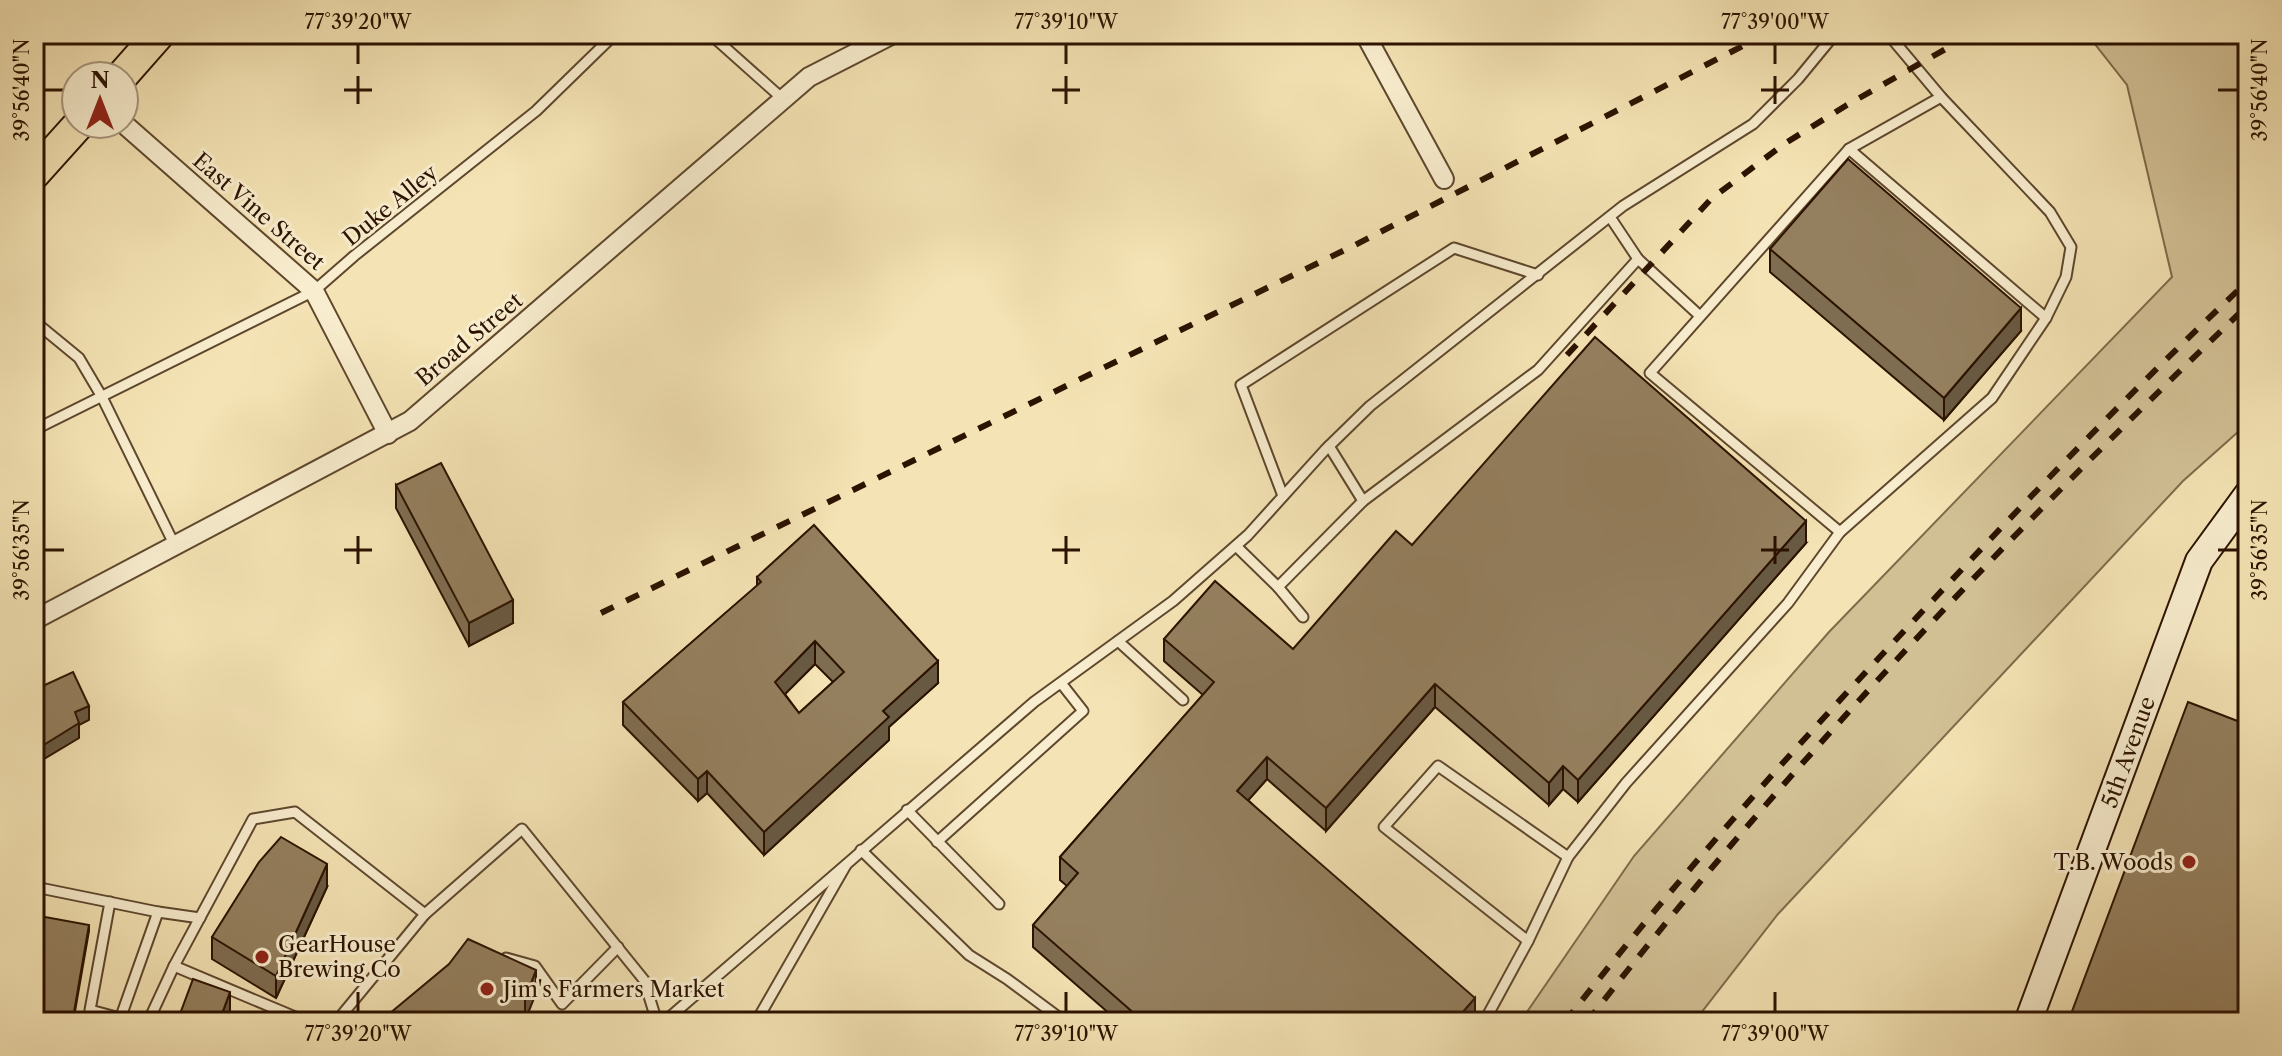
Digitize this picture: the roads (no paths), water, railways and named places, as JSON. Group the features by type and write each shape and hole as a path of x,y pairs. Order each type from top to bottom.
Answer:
{"main road":[{"path":"136,60 159,34"},
{"path":"34,174 65,140"}],"street":[{"name":"Broad Street","path":"34,620 410,421 809,77 893,34"},
{"path":"1365,34 1444,179"},
{"name":"East Vine Street","path":"140,138 314,291 388,434"},
{"name":"5th Avenue","path":"2028,1022 2199,561 2248,494"}],"lane":[{"name":"Duke Alley","path":"34,430 314,291 536,111 615,34"},
{"path":"710,34 784,100"},
{"path":"664,1022 1034,702 1173,601 1236,546 1370,406 1623,206 1753,124 1798,79 1835,34"},
{"path":"1484,1022 1528,941 1568,857 1626,783 1788,603 1840,532 1992,398 2046,318 2066,277 2071,247 2050,212 1941,97 1888,34"},
{"path":"1840,532 1650,373 1849,149 1941,97"},
{"path":"1849,149 2046,318"},
{"path":"1610,217 1638,259 1700,316"},
{"path":"1283,496 1241,385 1454,248 1538,275"},
{"path":"1278,587 1363,501 1538,370 1638,259"},
{"path":"34,321 79,358 102,397 175,546"},
{"path":"1329,446 1363,501"},
{"path":"1236,546 1278,587 1303,617"},
{"path":"1118,641 1183,700"},
{"path":"937,842 1083,711 1061,683"},
{"path":"1528,941 1384,827 1438,766 1568,857"},
{"path":"907,810 999,904"},
{"path":"148,1022 174,966 253,819 295,812 425,914"},
{"path":"336,1022 425,914 522,829 644,980 657,1022"},
{"path":"861,850 969,955 1065,1022"},
{"path":"756,1022 850,859"},
{"path":"40,888 200,918"},
{"path":"110,902 90,1010 119,1020 158,912"},
{"path":"494,955 535,966 562,1004 618,947"},
{"path":"174,966 307,1022"}],"railway":[{"path":"601,613 1355,245 1766,34"},
{"path":"1567,355 1711,199 1784,144 1972,34"},
{"path":"1565,1022 1699,859 1839,702 2088,437 2248,281"},
{"path":"1587,1022 1741,833 1904,652 2074,476 2248,305"}],"place":[{"name":"T.B. Woods","path":"2189,862"},
{"name":"GearHouse Brewing Co","path":"262,957"},
{"name":"Jim's Farmers Market","path":"487,989"}]}
